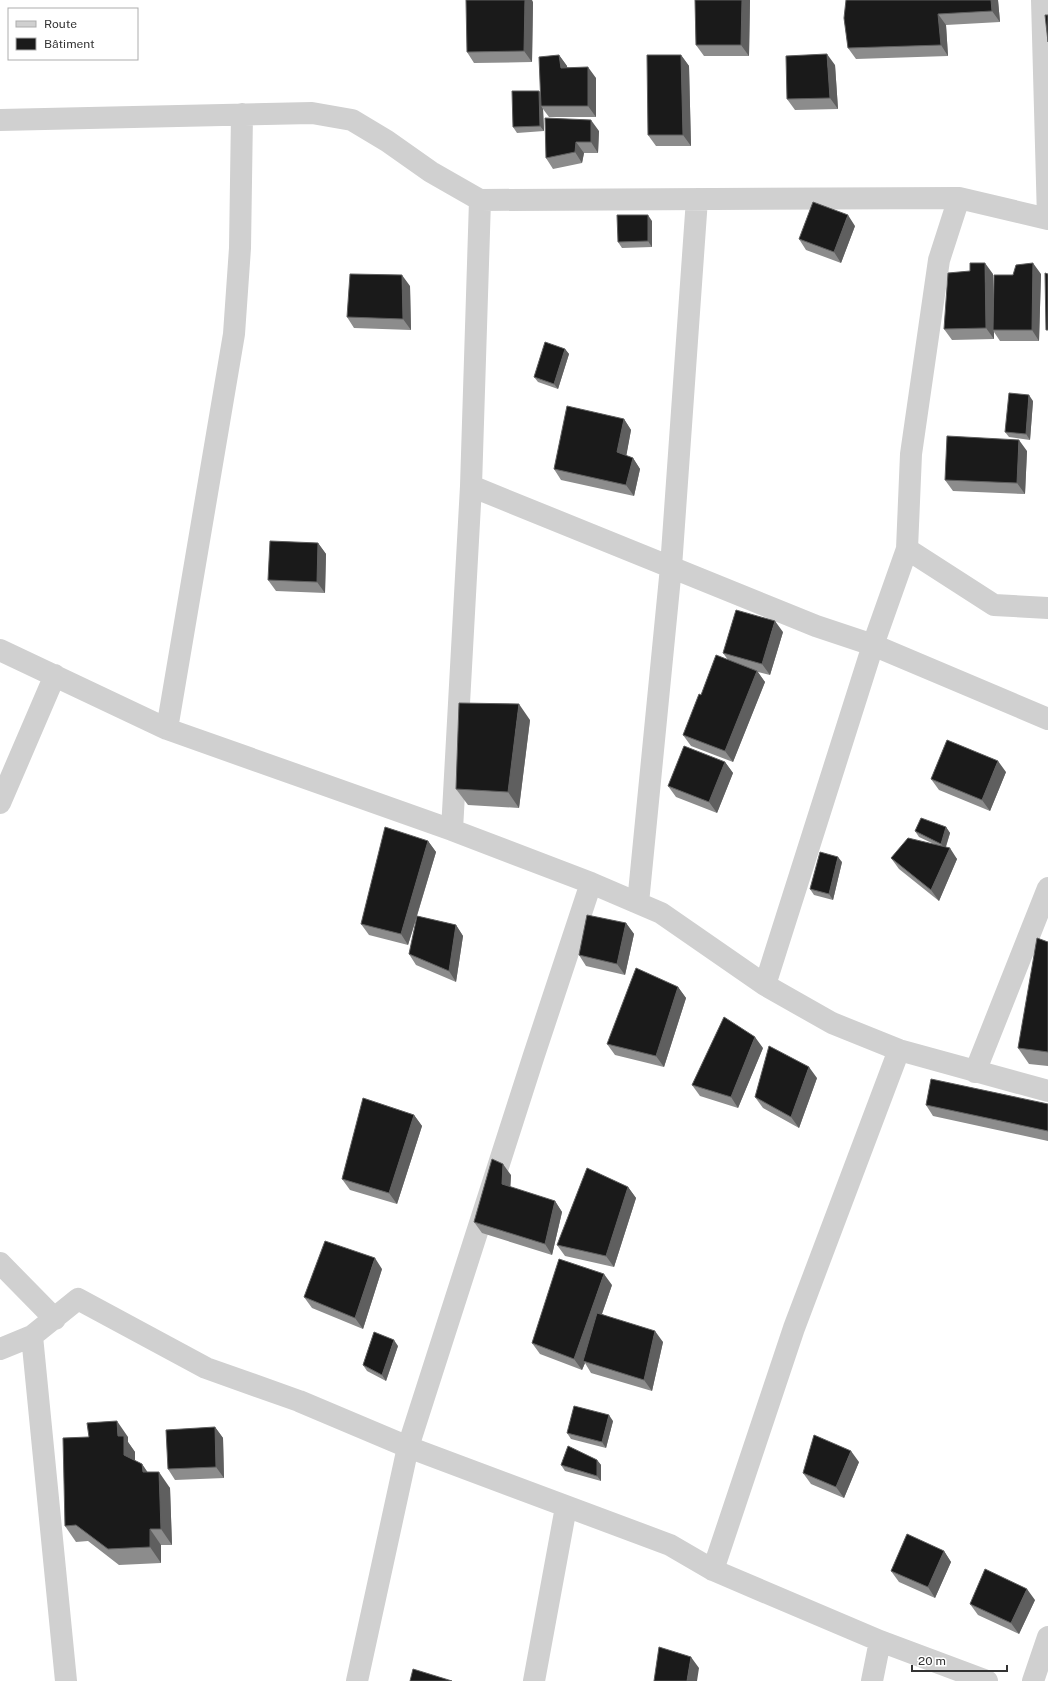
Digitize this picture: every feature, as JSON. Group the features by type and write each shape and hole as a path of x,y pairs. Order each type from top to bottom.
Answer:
{"street":[{"path":"0,120 312,113 352,120 387,141 431,172 480,200 958,198 1048,219 1042,0"},
{"path":"168,729 234,334 240,248 242,114"},
{"path":"765,985 873,645 907,549 912,446 939,260 958,198"},
{"path":"638,903 671,567 697,199"},
{"path":"452,830 471,486 480,200"},
{"path":"471,486 816,626 873,645 1048,719"},
{"path":"907,549 994,605 1048,608"},
{"path":"0,650 168,729 452,830 591,883 661,913 765,985 832,1023 899,1050 1048,1091"},
{"path":"0,803 55,675"},
{"path":"357,1681 408,1447 591,883"},
{"path":"975,1072 1048,888"},
{"path":"713,1570 794,1328 899,1050"},
{"path":"0,1262 54,1319"},
{"path":"0,1349 32,1336 78,1299 206,1368 299,1401 408,1447 670,1545 713,1570 880,1641 987,1681"},
{"path":"32,1336 66,1681"},
{"path":"534,1681 566,1507"},
{"path":"1033,1681 1048,1637"},
{"path":"872,1681 880,1641"}],"building":[{"path":"466,0 525,0 524,51 467,52"},
{"path":"695,0 742,0 741,45 696,45"},
{"path":"846,0 991,0 992,11 938,14 941,45 848,48 844,18"},
{"path":"1045,15 1048,15 1048,42"},
{"path":"827,54 830,98 787,99 786,56"},
{"path":"559,55 561,68 588,67 588,106 541,106 539,57"},
{"path":"647,55 681,55 683,135 648,135"},
{"path":"512,91 539,91 540,126 513,127"},
{"path":"545,118 591,120 591,142 576,142 575,152 546,158"},
{"path":"813,202 848,215 834,252 799,239"},
{"path":"617,215 648,215 648,241 618,242"},
{"path":"970,263 985,263 986,328 944,329 948,273 970,271"},
{"path":"1033,263 1032,330 993,330 994,275 1013,275 1016,265"},
{"path":"1045,273 1048,274 1048,330 1046,330"},
{"path":"350,274 402,275 403,319 347,317"},
{"path":"545,342 565,349 554,384 534,377"},
{"path":"1009,393 1029,395 1026,434 1005,432"},
{"path":"567,406 624,419 617,452 633,458 626,485 554,469"},
{"path":"947,436 1019,440 1017,483 945,480"},
{"path":"270,541 318,543 317,582 268,580"},
{"path":"736,610 775,621 762,664 723,653"},
{"path":"716,655 757,671 725,751 683,735 699,694 701,695"},
{"path":"459,703 519,704 508,792 456,789"},
{"path":"947,740 998,761 982,800 931,779"},
{"path":"684,746 725,762 709,802 668,786"},
{"path":"921,818 946,827 941,844 915,831"},
{"path":"385,827 428,841 401,934 361,924"},
{"path":"908,838 950,848 931,890 891,858"},
{"path":"820,852 838,857 829,894 810,889"},
{"path":"587,915 626,923 617,964 579,955"},
{"path":"417,916 456,925 449,971 409,954"},
{"path":"1037,938 1048,942 1048,1052 1018,1048"},
{"path":"636,968 678,987 656,1056 607,1044"},
{"path":"724,1017 755,1037 731,1097 692,1085"},
{"path":"769,1046 809,1067 791,1117 755,1097"},
{"path":"931,1079 1048,1104 1048,1131 926,1105"},
{"path":"363,1098 414,1115 389,1193 342,1179"},
{"path":"492,1159 503,1164 502,1184 555,1201 545,1244 474,1222"},
{"path":"587,1168 628,1187 606,1256 557,1245"},
{"path":"325,1241 375,1258 355,1318 304,1297"},
{"path":"559,1259 604,1274 574,1359 532,1343"},
{"path":"597,1313 655,1331 644,1380 583,1361"},
{"path":"374,1332 394,1340 382,1375 363,1365"},
{"path":"574,1406 609,1415 602,1442 567,1433"},
{"path":"117,1421 118,1436 124,1436 124,1455 142,1464 143,1472 159,1472 161,1529 150,1529 150,1547 108,1549 76,1525 65,1526 63,1438 89,1437 87,1423"},
{"path":"215,1427 216,1467 168,1469 166,1430"},
{"path":"814,1435 851,1451 836,1487 803,1473"},
{"path":"568,1446 597,1460 597,1476 561,1465"},
{"path":"907,1534 944,1551 928,1587 891,1571"},
{"path":"985,1569 1027,1589 1011,1623 970,1604"},
{"path":"659,1647 691,1657 687,1681 654,1681"},
{"path":"413,1669 452,1681 410,1681"}]}
